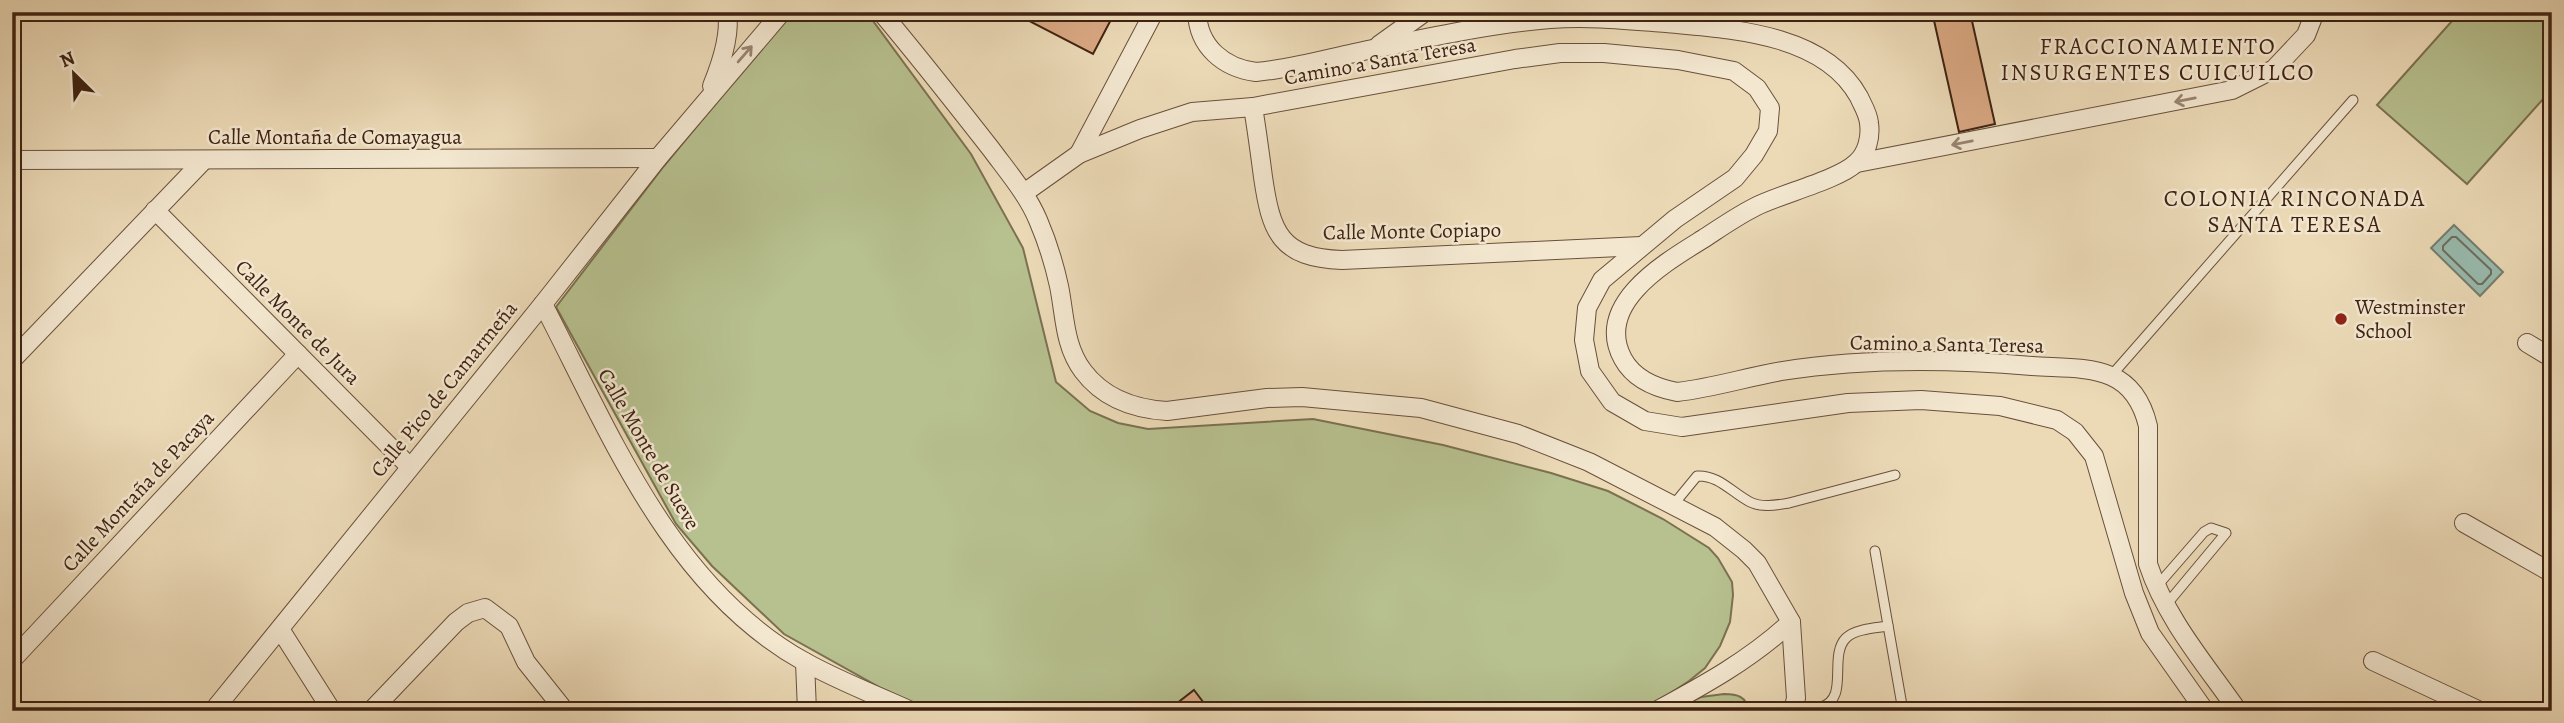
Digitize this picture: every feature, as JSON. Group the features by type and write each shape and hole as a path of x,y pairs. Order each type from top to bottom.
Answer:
{"street":[{"name":"Calle Pico de Camarmeña","path":"709,96 724,48 729,21 727,12"},
{"name":"Calle Pico de Camarmeña","path":"213,711 658,158 782,12"},
{"path":"881,12 1024,193 1051,252 1064,324 1075,358 1090,379 1110,396 1123,403 1167,411 1255,399 1302,397 1421,408 1518,434 1589,462 1715,527 1744,550 1765,576 1791,622 1796,698 1792,709"},
{"name":"Camino a Santa Teresa","path":"1079,154 1154,12"},
{"name":"Camino a Santa Teresa","path":"1197,12 1200,31 1213,53 1222,61 1244,71 1268,71 1523,22 1577,18 1608,18 1734,30 1775,38 1811,53 1843,75 1867,112 1870,125 1864,154 1857,163 1841,172 1753,207 1653,273 1635,289 1617,323 1618,347 1629,369 1662,389 1677,392 1783,371 1877,362 1996,363 2111,376"},
{"path":"1373,49 1425,12"},
{"path":"1857,163 2232,90 2274,69 2306,35 2315,12"},
{"name":"Camino a Santa Teresa","path":"1024,193 1079,154 1140,129 1192,112 1253,107 1560,53 1604,53 1678,60 1734,71 1757,88 1770,108 1768,131 1754,155 1735,177 1642,246 1602,280 1587,308 1584,341 1590,371 1612,402 1645,421 1682,427 1848,403 1921,400 2000,406 2057,420 2075,432 2094,456 2134,593 2150,633 2205,711"},
{"name":"Calle Monte Copiapo","path":"1253,107 1271,221 1284,240 1304,253 1329,260 1342,260 1642,246"},
{"name":"Calle Montaña de Comayagua","path":"12,160 658,158"},
{"path":"12,360 203,161"},
{"name":"Calle Monte de Jura","path":"155,210 410,467"},
{"name":"Calle Monte de Sueve","path":"543,304 665,531 723,598 766,635 805,662 911,711"},
{"path":"2527,343 2552,358"},
{"name":"Calle Montaña de Pacaya","path":"12,660 298,354"},
{"path":"2111,376 2133,393 2141,405 2148,426 2148,565 2156,587 2238,711"},
{"path":"2464,523 2552,573"},
{"path":"371,711 456,622 468,613 485,608 509,626 526,662 565,711"},
{"path":"1656,711 1730,670 1791,622"},
{"path":"280,629 332,711"},
{"path":"2373,661 2480,711"},
{"path":"805,662 807,711"}],"lane":[{"path":"2111,376 2353,100"},
{"path":"1674,504 1697,476 1711,475 1752,503 1771,506 1895,475"},
{"path":"2156,587 2204,532 2211,528 2226,533 2166,605"},
{"path":"1875,551 1903,711"},
{"path":"1792,709 1820,707 1830,702 1836,694 1840,648 1846,638 1856,632 1888,626"}],"green space":[{"path":"791,12 863,12 873,21 971,154 1023,248 1056,382 1090,411 1118,423 1148,429 1313,419 1443,445 1608,491 1663,519 1709,548 1732,582 1730,622 1720,646 1705,668 1643,711 931,711 881,688 784,634 712,566 676,524 556,307 664,166"},
{"path":"2460,12 2532,12 2552,30 2552,89 2467,184 2377,105"},
{"path":"1737,695 1743,699 1747,711 1691,711 1680,706 1701,697"}],"water":[{"path":"2454,225 2503,272 2480,296 2431,248"}],"building":[{"path":"1012,12 1115,12 1093,54"},
{"path":"1970,12 1995,124 1959,132 1933,16"},
{"path":"1194,690 1210,711 1167,711"}],"place":[{"name":"Westminster School","path":"2341,319"}],"district":[{"name":"FRACCIONAMIENTO INSURGENTES CUICUILCO","path":"2158,59"},
{"name":"COLONIA RINCONADA SANTA TERESA","path":"2295,211"}]}
